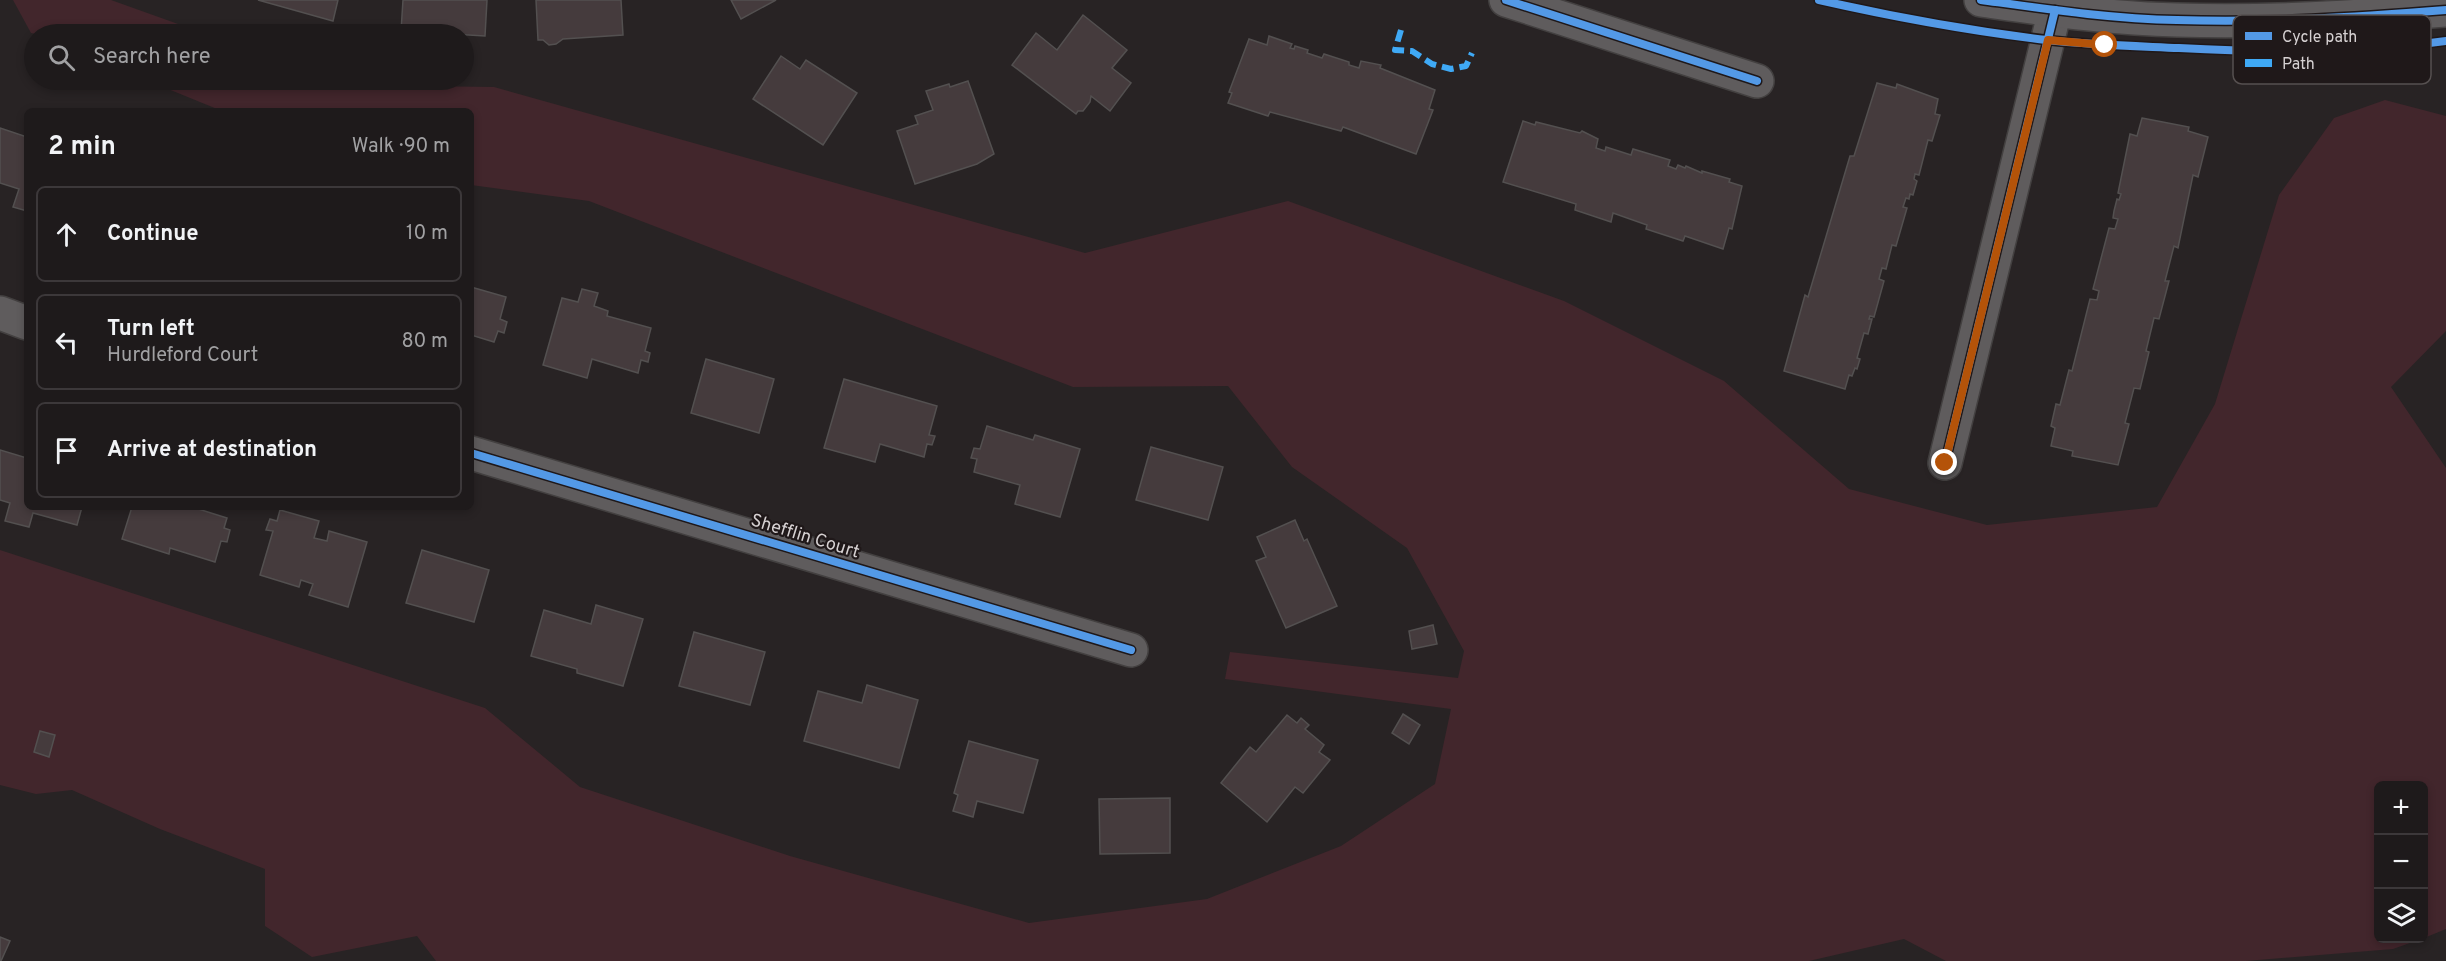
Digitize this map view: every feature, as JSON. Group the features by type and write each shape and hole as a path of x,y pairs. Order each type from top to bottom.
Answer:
{"street":[{"path":"1506,0 1756,81"},
{"path":"1982,0 2055,10 2175,20 2233,20"},
{"path":"1945,463 2055,10"},
{"path":"2379,15 2446,10"},
{"path":"0,314 24,321"},
{"name":"Shefflin Court","path":"474,454 1131,650"}],"shaded area":[{"path":"13,0 111,0 178,24 26,24"},
{"path":"474,87 494,87 1085,253 1288,201 1564,301 1724,381 1849,489 1987,525 2157,507 2215,404 2279,195 2334,118 2385,100 2446,116 2446,331 2391,387 2446,468 2446,929 2428,936 2428,781 2374,781 2374,943 2410,943 2393,949 2246,961 1946,961 1904,939 1809,961 436,961 417,936 312,957 265,926 265,869 160,829 72,790 36,794 0,785 0,550 485,708 580,787 790,856 1029,923 1207,899 1341,846 1435,784 1451,709 1225,679 1230,652 1458,678 1464,651 1407,548 1292,467 1228,386 1073,387 589,201 474,185 474,108 215,108 171,90 474,90"}],"building":[{"path":"258,0 338,0 333,21"},
{"path":"403,0 487,0 485,36 474,35 474,24 401,24"},
{"path":"536,0 621,0 623,35 563,39 556,44 549,45 543,40 538,40"},
{"path":"731,0 776,0 741,19"},
{"path":"1083,15 1127,50 1112,68 1131,83 1110,111 1091,96 1090,102 1083,111 1078,111 1076,114 1012,65 1036,33 1057,50"},
{"path":"1269,36 1292,44 1290,48 1294,49 1295,46 1308,50 1307,53 1322,58 1324,54 1349,62 1349,65 1359,68 1361,61 1381,65 1380,68 1435,90 1429,109 1433,110 1416,154 1343,127 1341,131 1270,112 1268,116 1228,103 1232,93 1229,92 1249,39 1267,45"},
{"path":"781,56 800,69 806,60 857,93 823,145 753,99"},
{"path":"968,81 994,154 977,164 915,184 897,131 918,124 915,116 933,110 926,91"},
{"path":"1877,83 1896,88 1897,84 1938,99 1935,114 1940,115 1932,141 1928,140 1919,175 1915,174 1914,179 1917,181 1913,195 1910,194 1909,199 1906,198 1903,207 1907,208 1896,246 1892,245 1886,269 1882,268 1879,279 1884,281 1874,317 1870,316 1869,319 1872,319 1868,334 1864,333 1857,358 1860,359 1857,369 1855,368 1852,376 1849,375 1845,389 1784,371 1805,295 1808,297 1850,156 1854,156"},
{"path":"2142,118 2189,127 2188,131 2208,137 2198,177 2193,175 2178,248 2174,246 2165,281 2169,281 2159,319 2154,318 2140,389 2134,388 2125,423 2129,424 2118,465 2072,456 2073,451 2051,446 2055,428 2051,426 2056,404 2060,405 2069,370 2072,371 2090,299 2097,300 2099,291 2093,289 2109,228 2115,229 2118,219 2113,218 2117,199 2119,200 2121,194 2118,193 2130,134 2137,136"},
{"path":"1523,121 1580,133 1582,131 1598,139 1596,148 1605,151 1606,147 1631,155 1633,149 1670,160 1668,166 1676,169 1678,165 1685,168 1686,166 1702,173 1702,171 1730,179 1729,182 1742,186 1732,229 1729,228 1723,249 1685,236 1683,241 1646,229 1647,225 1613,213 1611,222 1575,210 1576,204 1503,182"},
{"path":"0,128 24,136 24,210 13,207 19,189 0,183"},
{"path":"474,288 506,297 500,319 507,322 504,333 498,331 494,342 474,336"},
{"path":"582,289 598,293 594,306 608,311 607,316 651,328 645,351 650,353 648,362 641,360 638,373 592,359 587,378 543,365 562,298 578,302"},
{"path":"706,359 774,379 759,433 691,413"},
{"path":"844,379 937,406 929,435 935,436 932,445 927,444 924,457 880,444 875,462 824,448"},
{"path":"987,426 1033,440 1035,435 1080,449 1060,517 1015,504 1020,485 974,472 977,459 971,458 974,448 980,449"},
{"path":"1151,447 1223,467 1208,520 1136,500"},
{"path":"0,450 24,457 24,510 81,510 77,525 33,513 29,527 5,521 10,503 0,500"},
{"path":"131,510 202,510 227,518 224,528 230,530 227,542 221,541 215,562 170,548 169,554 122,539"},
{"path":"280,510 319,521 314,538 327,541 329,531 367,542 348,607 309,595 313,584 301,580 299,587 260,575 273,531 266,530 270,519 277,521"},
{"path":"1295,520 1304,541 1307,539 1337,606 1286,628 1256,561 1266,557 1257,537"},
{"path":"422,550 489,570 474,622 406,603"},
{"path":"596,605 643,619 623,686 577,673 577,669 531,656 544,610 591,624"},
{"path":"1433,625 1437,644 1412,649 1409,631"},
{"path":"694,632 765,652 750,705 679,686"},
{"path":"867,685 918,700 899,768 804,741 818,691 862,703"},
{"path":"1403,714 1420,725 1409,744 1392,733"},
{"path":"1287,715 1297,723 1301,718 1309,725 1305,729 1324,745 1319,752 1330,760 1303,793 1295,787 1267,822 1221,783 1250,747 1256,752"},
{"path":"40,731 55,735 49,757 34,752"},
{"path":"969,741 1038,760 1023,813 977,801 973,817 953,811 958,795 954,793"},
{"path":"1170,798 1170,853 1100,854 1099,799"},
{"path":"0,937 10,941 1,961 0,961"}],"marked path":[{"path":"1401,30 1395,50 1412,51 1432,64 1451,69 1466,66 1472,53"}],"cycle path":[{"path":"1506,0 1757,81"},
{"path":"1819,0 1904,18 2047,40 2233,50"},
{"path":"1981,0 2104,16 2233,21"},
{"path":"1945,463 2055,10"},
{"path":"2374,15 2446,10"},
{"path":"2431,43 2446,41"},
{"path":"474,454 1131,650"}],"route":[{"path":"1945,463 2048,40 2105,45"}]}
